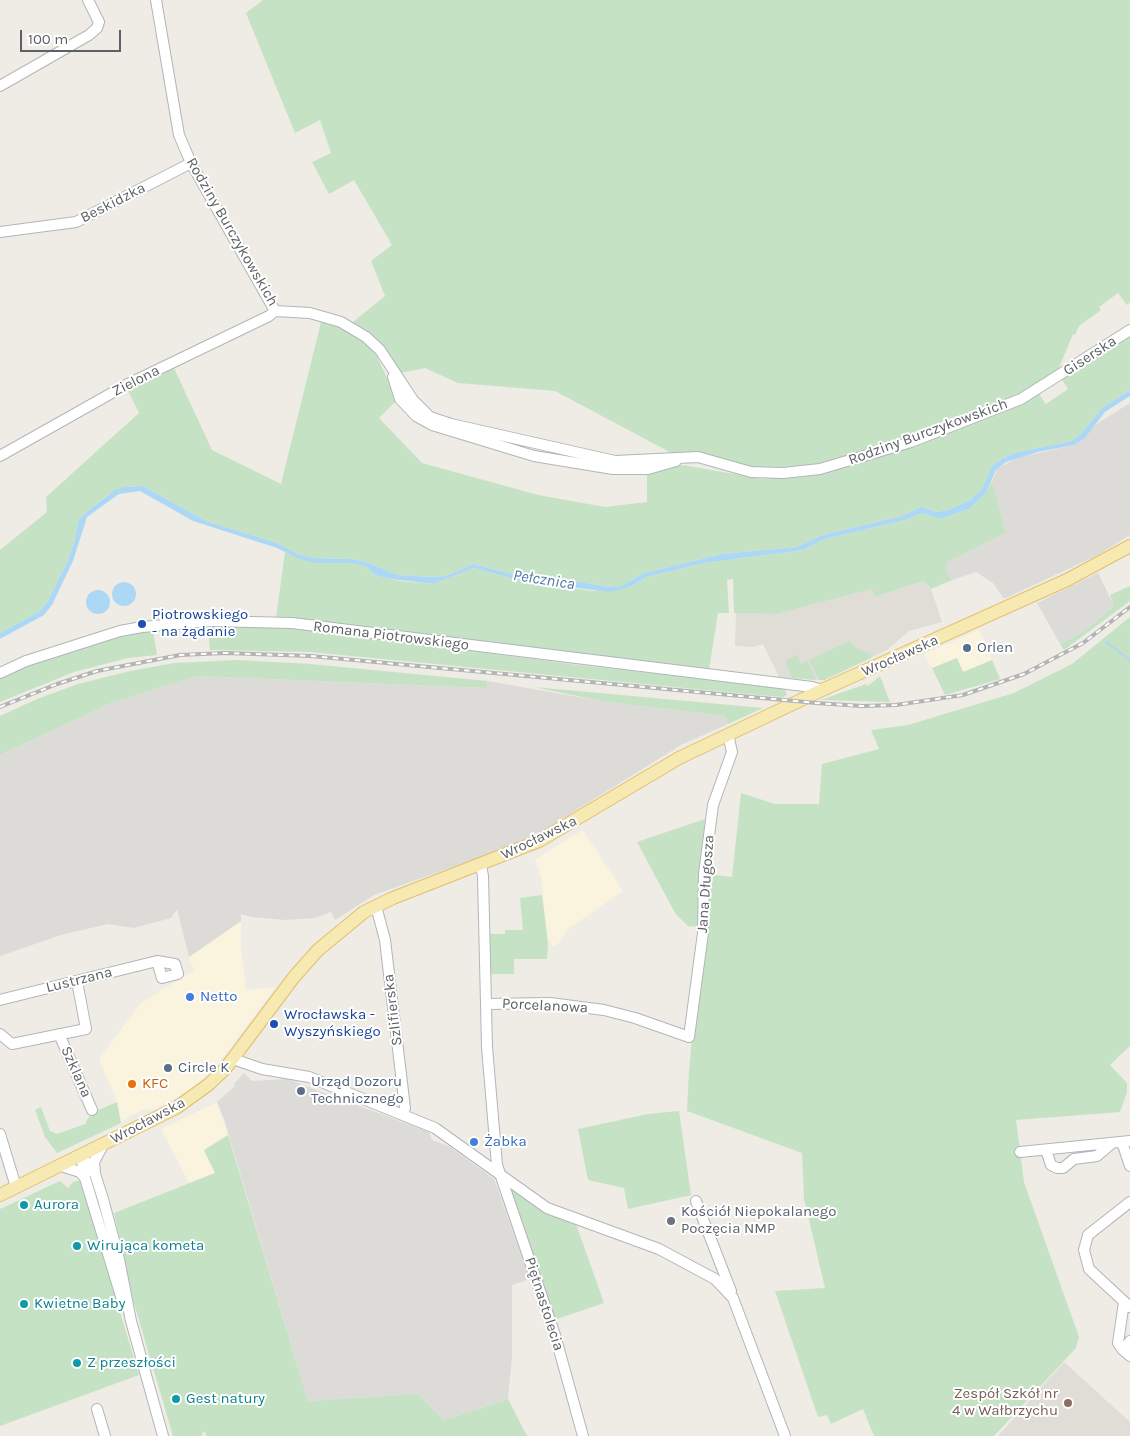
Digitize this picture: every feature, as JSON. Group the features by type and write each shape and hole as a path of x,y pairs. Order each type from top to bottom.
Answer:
{"main road":[{"name":"Wrocławska","path":"0,1195 186,1102 217,1077 233,1059 294,978 318,950 345,925 376,906 481,865 548,836 666,765 728,734 1068,580 1130,546"}],"street":[{"path":"0,86 89,35 97,28 99,22 88,0"},
{"name":"Rodziny Burczykowskich","path":"156,0 180,135 191,163 274,311 310,313 341,322 366,337 380,350 388,364 400,398 416,416 441,428 534,456 614,469 648,469 686,458 710,459 751,472 800,473 820,469 920,438 1021,398 1049,382"},
{"name":"Beskidzka","path":"0,232 74,223 191,163"},
{"name":"Zielona","path":"0,456 126,385 269,316 274,311"},
{"name":"Giserska","path":"1049,382 1130,330"},
{"name":"Romana Piotrowskiego","path":"0,673 26,661 120,631 142,627 211,621 292,623 788,684 822,690"},
{"path":"788,684 797,688 804,699"},
{"name":"Jana Długosza","path":"689,1037 703,933 705,865 713,805 732,752 728,734"},
{"name":"Piętnastolecia","path":"481,865 483,876 487,1057 499,1174 555,1335 584,1436"},
{"name":"Szlifierska","path":"376,906 385,940 405,1108 403,1115"},
{"name":"Lustrzana","path":"0,1000 157,961"},
{"name":"Szklana","path":"0,1034 12,1044 86,1029 77,981"},
{"name":"Porcelanowa","path":"487,1004 550,1003 604,1010 635,1018 689,1037"},
{"name":"Szklana","path":"59,1034 92,1110"},
{"path":"233,1059 262,1069 309,1078 435,1128 548,1208 615,1231 693,1265 715,1279 733,1298"},
{"path":"0,1134 16,1187"},
{"path":"1046,1150 1051,1164 1057,1168 1063,1168 1074,1159 1097,1156 1121,1142"},
{"path":"1020,1152 1121,1142"},
{"path":"1121,1142 1130,1166"},
{"path":"103,1145 94,1162 95,1174 119,1258 130,1321"},
{"path":"81,1155 95,1174"},
{"path":"81,1155 85,1178 121,1298 130,1321 163,1436"},
{"path":"61,1166 80,1172 85,1178"},
{"path":"696,1201 785,1436"},
{"path":"1127,1353 1118,1343 1127,1305 1089,1268 1084,1250 1088,1235 1130,1202"},
{"path":"1127,1353 1130,1341"},
{"path":"97,1409 105,1436"}],"shaded area":[{"path":"1130,403 1130,535 1098,555 1004,599 993,583 976,572 952,580 946,571 946,563 1006,533 992,481 998,468 1017,458 1074,445 1098,423"},
{"path":"1098,573 1114,606 1084,631 1060,644 1037,603"},
{"path":"923,581 931,589 942,622 909,631 887,650 824,680 779,677 763,644 754,647 735,646 736,613 777,614 872,589 874,597"},
{"path":"979,630 992,660 963,672 957,658 932,668 924,654"},
{"path":"197,676 486,688 488,681 601,701 725,716 728,724 681,745 541,832 503,849 374,895 335,920 331,912 315,918 286,920 251,917 241,914 241,921 189,957 177,909 171,918 134,928 108,924 61,935 0,956 0,755 111,703"},
{"path":"583,830 623,891 568,929 558,944 552,946 551,942 548,943 541,877 535,859"},
{"path":"241,921 241,948 246,990 276,987 216,1067 190,1090 156,1109 143,1110 121,1123 117,1102 99,1059 141,1003 194,970 189,957"},
{"path":"244,1073 252,1081 287,1079 429,1132 432,1140 450,1147 494,1179 530,1279 512,1285 512,1357 508,1399 444,1420 418,1394 308,1401 224,1119 217,1102 235,1086 234,1084"},
{"path":"217,1102 228,1135 204,1150 215,1173 189,1183 161,1129"},
{"name":"Zespół Szkół nr 4 w Wałbrzychu","path":"1064,1362 1130,1422 1130,1436 998,1436"}],"green space":[{"path":"263,0 1130,0 1130,302 1127,305 1118,293 1099,307 1101,310 1079,326 1075,335 1073,334 1056,375 1019,395 909,438 819,463 762,472 679,457 555,391 458,383 425,368 400,373 385,348 370,333 353,322 385,296 371,261 392,245 354,180 329,194 312,162 331,153 320,120 295,133 246,13"},
{"path":"321,322 340,325 362,340 375,352 397,400 379,418 422,463 538,495 605,507 647,502 647,473 683,465 762,479 822,472 1022,402 1039,394 1046,404 1068,389 1062,380 1130,334 1130,390 1102,408 1081,434 1071,441 1015,453 1003,458 992,466 981,490 969,501 948,510 937,512 921,507 902,516 822,535 797,547 722,554 644,573 621,586 608,587 577,581 523,577 473,564 446,576 398,575 366,562 350,559 314,558 298,554 277,543 206,521 143,486 124,487 109,494 86,512 78,521 75,540 68,560 47,603 39,612 0,633 0,550 47,512 46,497 139,413 127,389 173,366 212,450 281,484"},
{"path":"992,481 1006,533 946,563 946,571 952,580 931,589 923,581 874,597 872,589 777,614 734,613 733,579 727,580 729,613 718,613 709,670 276,618 285,552 314,563 349,563 365,566 377,576 400,581 433,584 474,568 522,581 593,591 632,586 646,577 705,563 803,550 825,539 905,520 923,513 940,519 969,509 986,493"},
{"path":"1130,586 1130,601 1064,650 1060,644 1084,631 1114,606 1110,595"},
{"path":"1130,617 1130,1046 1110,1065 1127,1083 1127,1092 1120,1112 1016,1120 1024,1182 1079,1337 1076,1348 994,1436 874,1436 863,1409 831,1424 827,1415 818,1417 775,1291 825,1288 804,1199 802,1153 687,1111 707,874 732,877 741,793 775,804 819,804 822,764 879,749 871,730 908,725 1014,693 1072,664"},
{"path":"208,626 291,627 579,665 784,688 787,695 783,697 758,695 310,652 210,650"},
{"path":"153,630 157,655 128,658 74,672 0,702 0,677 27,664 119,636"},
{"path":"849,641 854,647 871,654 871,658 824,680 819,680 809,660"},
{"path":"797,655 801,664 807,661 816,680 792,678 785,661"},
{"path":"957,658 963,672 992,660 1000,679 945,695 932,668"},
{"path":"237,660 310,664 488,681 486,688 197,676 111,703 0,755 0,716 37,699 78,684 130,671 175,663"},
{"path":"880,676 890,702 821,700 866,684 868,686"},
{"path":"534,687 763,708 728,724 725,716 601,701"},
{"path":"705,819 700,873 699,927 688,926 675,913 637,842"},
{"path":"542,895 548,943 547,959 514,959 514,974 491,974 490,934 505,934 505,930 523,930 520,898"},
{"path":"117,1102 121,1123 57,1153 45,1137 35,1110 41,1107 50,1131 57,1134 85,1124 91,1113"},
{"path":"679,1111 691,1195 628,1209 624,1188 588,1180 578,1129 648,1114"},
{"path":"228,1135 308,1401 418,1394 444,1420 508,1399 527,1436 206,1436 205,1431 202,1433 202,1436 173,1436 134,1303 114,1213 215,1173 204,1150"},
{"path":"80,1180 139,1375 0,1426 0,1209 60,1181 68,1188 73,1182"},
{"path":"508,1189 514,1190 553,1215 576,1224 604,1303 554,1320"}],"water":[{"name":"Pełcznica","path":"1130,390 1130,396 1105,412 1085,438 1074,445 1038,452 1006,462 996,470 986,493 969,509 940,519 923,513 905,520 825,539 803,550 705,563 646,577 632,586 610,592 522,581 474,568 433,584 392,579 377,576 365,566 349,563 314,563 297,558 277,548 193,521 140,491 119,494 87,517 73,561 52,605 44,615 0,639 0,633 39,612 47,603 68,560 75,540 78,521 86,512 115,490 124,487 143,486 206,521 277,543 298,554 314,558 350,559 366,562 398,575 446,576 473,564 523,577 577,581 608,587 621,586 644,573 722,554 797,547 822,535 902,516 921,507 937,512 948,510 969,501 981,490 992,466 1003,458 1015,453 1071,441 1081,434 1102,408"},
{"path":"124,582 132,586 136,594 132,602 124,606 116,602 112,594 116,586"},
{"path":"98,590 106,594 110,602 106,610 98,614 90,610 86,602 90,594"}],"waterway":[{"path":"1106,642 1130,660"}],"railway":[{"path":"0,707 57,684 97,671 180,655 225,653 311,656 816,703 862,706 896,705 963,695 1024,674 1083,643 1130,607"}],"place":[{"name":"Piotrowskiego - na żądanie","path":"142,624"},
{"name":"Orlen","path":"967,648"},
{"name":"Netto","path":"190,997"},
{"name":"Wrocławska - Wyszyńskiego","path":"274,1024"},
{"name":"Circle K","path":"168,1068"},
{"name":"KFC","path":"132,1084"},
{"name":"Urząd Dozoru Technicznego","path":"301,1091"},
{"name":"Żabka","path":"474,1142"},
{"name":"Aurora","path":"24,1205"},
{"name":"Kościół Niepokalanego Poczęcia NMP","path":"671,1221"},
{"name":"Wirująca kometa","path":"77,1246"},
{"name":"Kwietne Baby","path":"24,1304"},
{"name":"Z przeszłości","path":"77,1363"},
{"name":"Gest natury","path":"176,1399"},
{"name":"Zespół Szkół nr 4 w Wałbrzychu","path":"1068,1403"}]}
